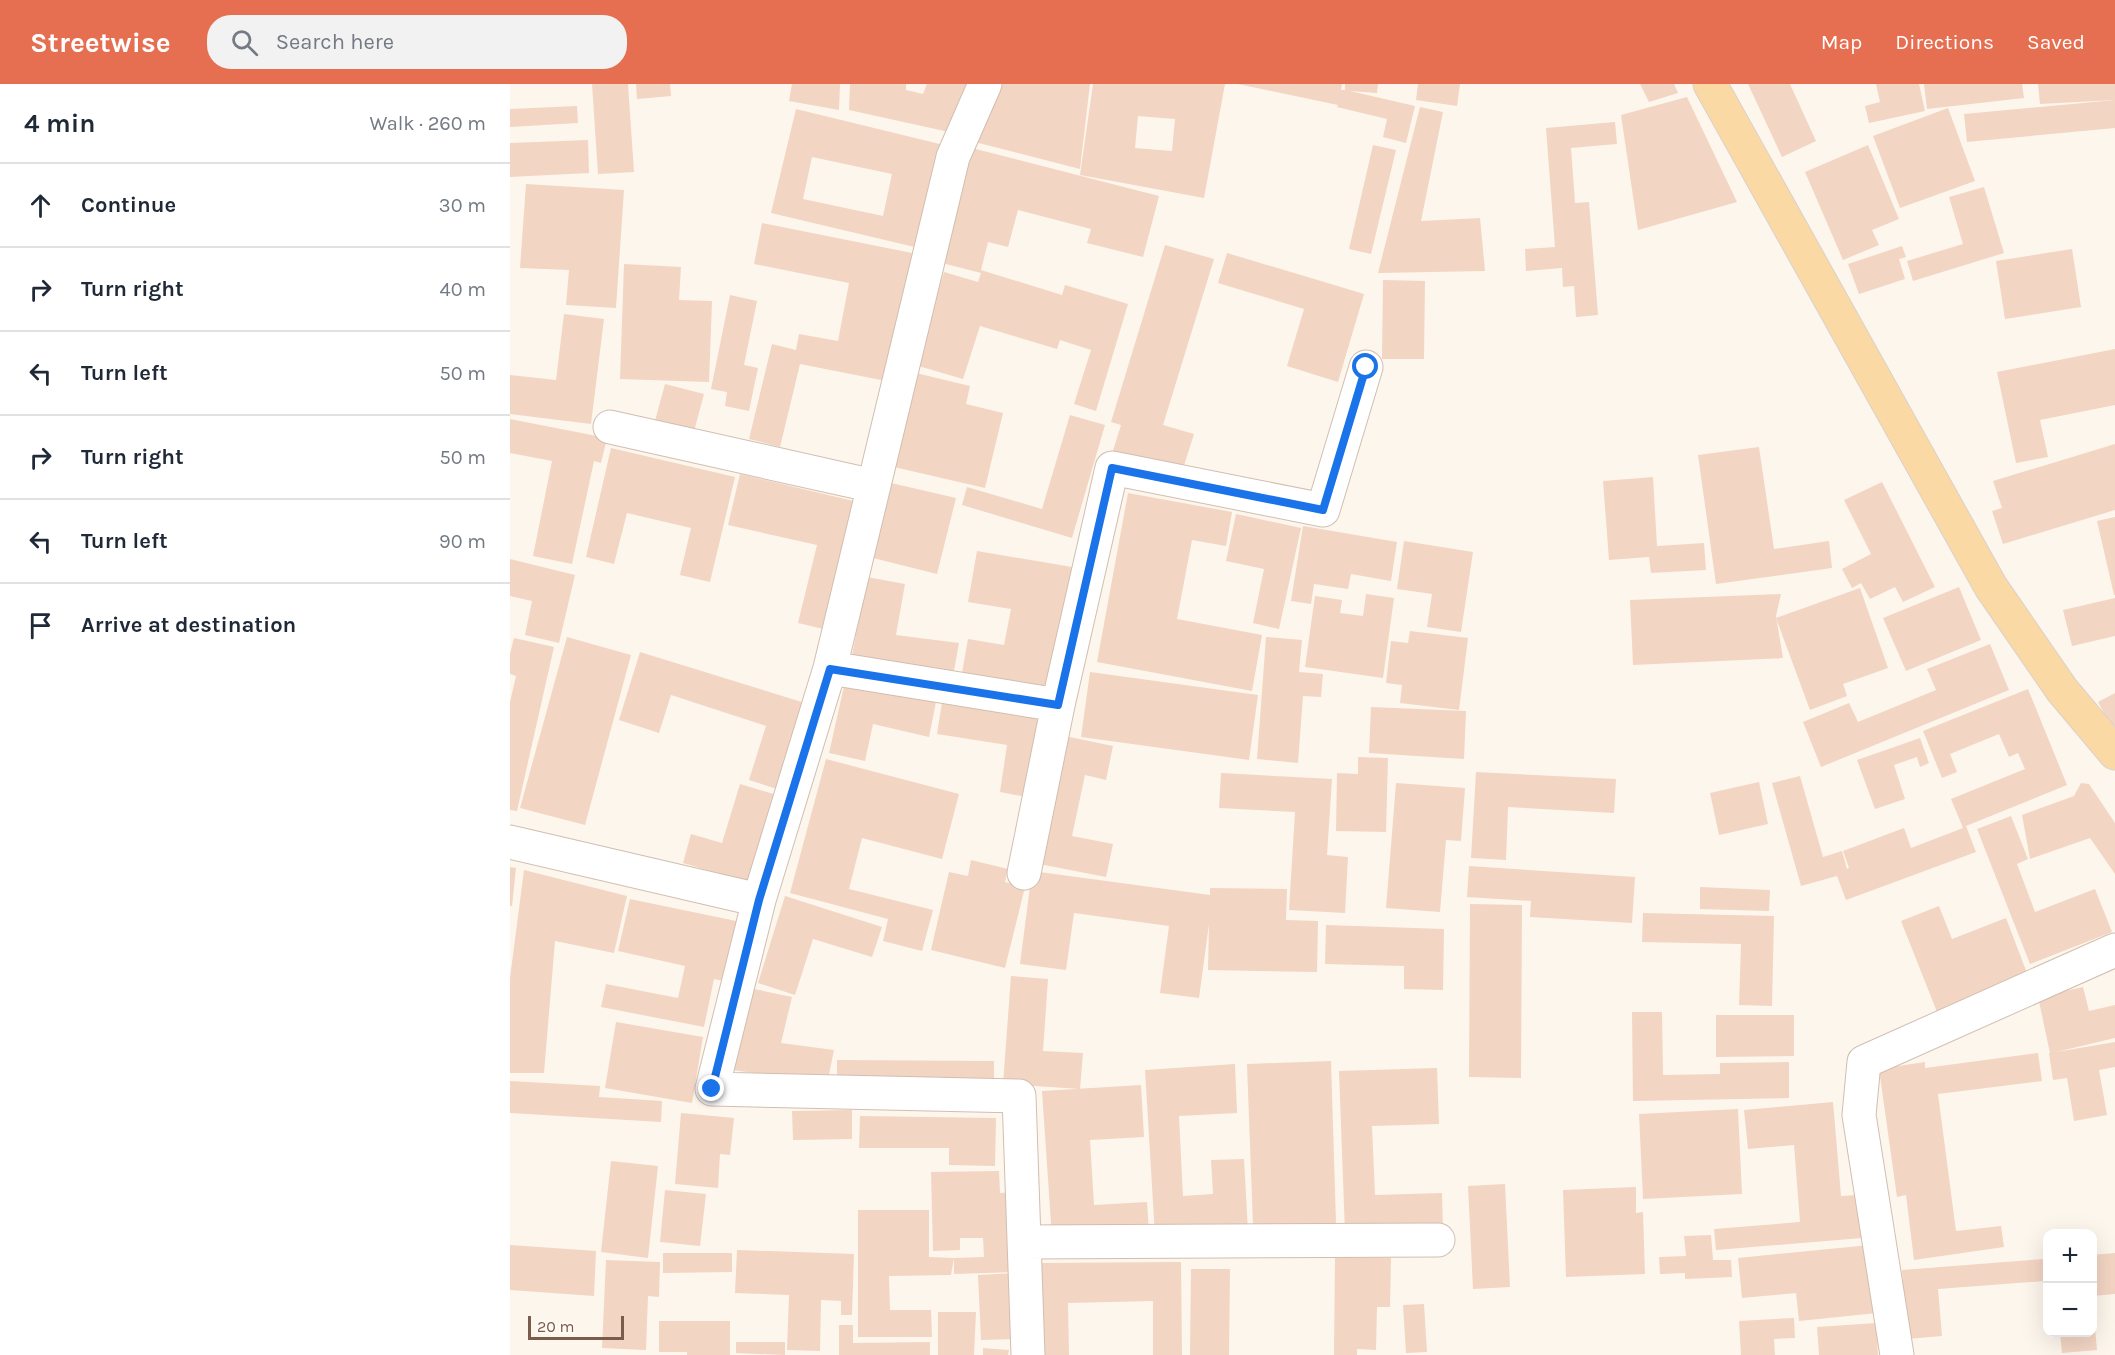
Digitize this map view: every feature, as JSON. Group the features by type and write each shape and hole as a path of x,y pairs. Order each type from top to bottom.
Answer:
{"main road":[{"path":"1710,84 1991,587 2062,690 2115,753"}],"street":[{"path":"985,84 953,157 830,669 759,900 712,1089 1018,1096 1028,1355"},
{"path":"1024,873 1058,705 1112,468 1323,510 1366,367"},
{"path":"610,427 874,486"},
{"path":"830,669 1058,705"},
{"path":"510,842 759,900"},
{"path":"1897,1355 1859,1115 1864,1062 2115,950"},
{"path":"1025,1242 1438,1240"}],"building":[{"path":"592,84 628,84 634,172 598,174"},
{"path":"636,84 670,84 671,96 637,99"},
{"path":"792,84 840,84 839,110 789,101"},
{"path":"850,84 906,84 906,90 923,94 927,84 970,84 949,132 849,110"},
{"path":"999,84 1090,84 1080,169 971,141"},
{"path":"1093,84 1225,84 1204,198 1080,175","holes":["1138,116 1175,119 1172,151 1135,148"]},
{"path":"1238,84 1342,84 1341,90 1345,90 1345,84 1378,84 1377,93 1350,91 1415,106 1406,143 1383,137 1387,119 1337,107 1338,105"},
{"path":"1418,84 1460,84 1457,106 1416,100"},
{"path":"1640,84 1674,84 1678,93 1649,102"},
{"path":"1748,84 1790,84 1816,141 1782,157"},
{"path":"1876,84 1919,84 1925,111 1869,123 1865,106 1880,102"},
{"path":"1924,84 2022,84 2024,98 1927,109"},
{"path":"2038,84 2115,84 2115,100 2040,104"},
{"path":"1687,97 1737,202 1638,230 1621,115"},
{"path":"2115,100 2115,128 1967,142 1964,114"},
{"path":"577,106 578,123 510,127 510,109"},
{"path":"1420,107 1443,112 1421,221 1480,218 1485,271 1378,273"},
{"path":"1948,108 1975,181 1900,208 1873,136"},
{"path":"796,109 948,146 923,249 771,213","holes":["812,157 892,174 883,216 803,199"]},
{"path":"1615,122 1617,144 1571,148 1575,203 1589,202 1598,315 1576,317 1574,286 1563,287 1562,268 1526,271 1525,249 1555,247 1546,128"},
{"path":"588,140 589,173 510,177 510,143"},
{"path":"1373,145 1396,150 1371,254 1349,249"},
{"path":"1868,145 1899,219 1872,230 1879,245 1843,260 1805,172"},
{"path":"968,147 1159,196 1143,257 1087,243 1091,229 1018,210 1008,247 988,242 981,270 1062,295 1065,285 1128,304 1096,411 1074,404 1091,350 1060,340 1057,349 980,326 963,379 915,365 944,272 978,282 981,273 938,262"},
{"path":"526,184 624,190 616,308 566,305 569,270 520,268"},
{"path":"1984,187 2004,253 1913,281 1907,261 1963,244 1949,197"},
{"path":"762,223 912,253 886,381 800,364 780,447 749,439 772,344 796,350 799,334 838,341 849,283 754,264"},
{"path":"1165,245 1214,259 1163,425 1194,434 1180,478 1111,457 1121,425 1111,422"},
{"path":"1902,246 1906,257 1899,259 1905,279 1859,294 1848,264"},
{"path":"2072,249 2081,307 2005,319 1996,261"},
{"path":"1227,253 1364,294 1338,382 1287,366 1304,309 1218,283"},
{"path":"624,264 681,267 679,300 712,301 709,382 620,379"},
{"path":"1383,280 1425,281 1424,359 1382,359"},
{"path":"730,295 757,301 744,365 758,368 749,411 725,406 727,392 711,389"},
{"path":"564,314 604,319 591,424 510,414 510,375 556,380"},
{"path":"2115,349 2115,405 2040,420 2048,457 2016,463 1997,372"},
{"path":"916,373 970,386 966,404 1003,413 985,488 894,467"},
{"path":"665,384 704,394 692,439 653,428"},
{"path":"1070,415 1105,425 1072,538 962,505 967,487 1042,509"},
{"path":"510,419 607,438 601,463 594,461 572,564 533,556 552,461 510,453"},
{"path":"2115,444 2115,510 2003,544 1992,511 2002,508 1993,481"},
{"path":"1759,447 1774,549 1829,541 1832,568 1716,584 1698,455"},
{"path":"611,448 735,477 710,582 680,575 691,528 627,513 614,564 586,557"},
{"path":"740,474 862,503 832,631 798,623 817,545 728,525"},
{"path":"1653,477 1657,546 1704,543 1706,570 1651,573 1649,557 1609,560 1603,481"},
{"path":"1882,482 1935,587 1903,602 1895,587 1870,599 1861,583 1852,588 1842,569 1871,554 1844,500"},
{"path":"891,483 956,498 937,574 873,558"},
{"path":"1128,493 1232,512 1226,546 1192,540 1177,619 1262,635 1252,691 1097,662"},
{"path":"1236,514 1301,528 1279,629 1253,623 1264,569 1226,561"},
{"path":"2115,517 2115,595 2114,595 2097,521"},
{"path":"1303,526 1397,542 1391,581 1351,574 1348,589 1314,584 1311,604 1291,601"},
{"path":"1404,541 1473,552 1461,632 1427,627 1432,594 1397,589"},
{"path":"977,551 1078,568 1057,689 962,673 968,639 1004,645 1011,609 968,602"},
{"path":"510,559 575,575 559,643 525,635 532,601 510,596"},
{"path":"867,577 905,584 896,635 959,643 953,676 851,661"},
{"path":"1959,587 1981,640 1906,671 1883,618"},
{"path":"1860,588 1888,668 1843,684 1847,696 1810,710 1776,618"},
{"path":"1366,594 1394,598 1383,678 1305,667 1315,596 1342,600 1340,613 1363,616"},
{"path":"1781,594 1776,616 1783,658 1633,665 1630,600"},
{"path":"2115,598 2115,636 2072,646 2063,610"},
{"path":"1410,631 1468,638 1459,710 1400,703 1402,685 1386,683 1391,641 1408,643"},
{"path":"567,637 631,655 585,825 520,808"},
{"path":"1266,637 1302,640 1299,672 1323,674 1321,697 1303,696 1298,763 1257,759"},
{"path":"514,638 554,647 517,811 510,810 510,702 516,676 510,674 510,654"},
{"path":"1990,644 2009,690 1821,767 1803,722 1849,703 1858,722 1936,690 1927,669"},
{"path":"640,652 805,703 777,789 749,780 766,726 671,695 659,733 619,720"},
{"path":"1090,672 1258,695 1249,760 1081,737"},
{"path":"845,682 936,702 929,737 873,724 865,761 829,753"},
{"path":"2028,689 2067,785 1966,826 1976,852 1846,900 1837,876 1801,886 1772,783 1800,776 1823,857 1842,851 1847,869 1849,868 1843,851 1904,828 1911,848 1963,828 1951,799 2025,769 2018,753 2009,757 1999,734 1950,754 1957,772 1942,778 1923,731"},
{"path":"2115,693 2115,733 2098,702"},
{"path":"943,696 1046,712 1032,798 1000,792 1007,745 937,734"},
{"path":"1371,707 1466,711 1464,759 1369,753"},
{"path":"1060,735 1113,746 1106,780 1085,775 1072,836 1113,844 1106,877 1034,863"},
{"path":"1920,738 1929,763 1920,767 1917,757 1894,765 1905,799 1875,809 1857,760"},
{"path":"1358,757 1388,758 1386,832 1336,831 1337,773 1358,774"},
{"path":"826,759 959,794 942,859 862,838 849,889 933,910 922,951 883,941 888,919 790,893"},
{"path":"1476,772 1616,779 1614,813 1508,807 1506,860 1471,858"},
{"path":"1221,773 1332,779 1327,855 1348,857 1345,913 1289,910 1295,812 1219,808"},
{"path":"1759,782 1768,824 1719,835 1710,793"},
{"path":"1396,783 1465,788 1461,841 1446,840 1440,912 1386,908"},
{"path":"2081,783 2089,784 2115,823 2115,874 2090,838 2030,859 2022,815 2074,796"},
{"path":"740,784 777,795 751,883 683,863 691,834 722,843"},
{"path":"2011,816 2028,859 2017,864 2035,912 2095,889 2112,932 2030,964 1977,829"},
{"path":"971,860 1008,869 1005,882 1025,887 1005,968 931,950 949,872 968,876"},
{"path":"1469,866 1635,877 1632,923 1530,917 1531,901 1467,897"},
{"path":"510,867 516,868 512,906 510,906"},
{"path":"524,870 627,896 614,953 555,941 544,1073 510,1073 510,978"},
{"path":"1032,871 1210,895 1210,888 1287,889 1286,920 1318,921 1317,972 1208,970 1209,924 1199,998 1160,993 1169,926 1074,913 1066,970 1020,964"},
{"path":"1700,887 1770,890 1769,911 1700,909"},
{"path":"785,896 882,927 872,957 813,939 795,995 758,983"},
{"path":"630,899 741,922 729,982 714,979 704,1027 601,1007 606,984 678,998 685,966 618,951"},
{"path":"1470,904 1522,905 1521,1078 1469,1077"},
{"path":"1939,906 1952,939 2006,918 2030,981 1939,1017 1901,921"},
{"path":"1643,913 1774,916 1772,1006 1739,1005 1741,944 1642,942"},
{"path":"1326,925 1444,929 1443,990 1404,989 1404,966 1325,964"},
{"path":"1011,976 1048,979 1043,1051 1083,1053 1080,1089 1003,1084"},
{"path":"2083,987 2089,1011 2115,1005 2115,1038 2056,1052 2115,1042 2115,1067 2099,1070 2107,1115 2074,1121 2067,1078 2053,1080 2050,1053 2038,997"},
{"path":"754,989 792,997 781,1043 834,1050 827,1084 733,1070"},
{"path":"1632,1012 1662,1012 1663,1075 1720,1074 1720,1063 1789,1062 1789,1098 1633,1101"},
{"path":"1716,1015 1794,1015 1794,1056 1716,1057"},
{"path":"616,1022 703,1037 692,1103 605,1088"},
{"path":"2038,1053 2042,1081 1938,1094 1956,1231 2001,1226 2004,1247 1914,1260 1906,1195 1897,1197 1879,1069 1925,1062 1925,1068"},
{"path":"837,1060 994,1061 994,1088 837,1087"},
{"path":"1331,1061 1336,1223 1253,1226 1247,1064"},
{"path":"1235,1064 1237,1113 1179,1116 1183,1196 1213,1194 1211,1160 1244,1159 1248,1231 1155,1236 1145,1070"},
{"path":"1437,1068 1439,1124 1372,1126 1375,1195 1442,1193 1443,1229 1345,1233 1339,1071"},
{"path":"510,1081 600,1086 599,1097 662,1101 661,1122 510,1113"},
{"path":"1141,1085 1144,1137 1090,1140 1094,1205 1147,1202 1149,1232 1052,1238 1042,1091"},
{"path":"1833,1102 1841,1196 1858,1195 1862,1238 1716,1250 1714,1229 1800,1222 1794,1145 1748,1149 1744,1110"},
{"path":"1738,1109 1742,1194 1643,1199 1639,1114"},
{"path":"852,1110 852,1139 793,1140 792,1111"},
{"path":"681,1113 734,1118 730,1155 720,1154 718,1188 675,1184"},
{"path":"860,1116 996,1118 995,1166 949,1165 949,1148 859,1148"},
{"path":"611,1161 658,1166 648,1258 601,1252"},
{"path":"999,1171 1000,1193 1015,1192 1017,1272 954,1274 954,1258 984,1257 983,1238 960,1238 960,1250 933,1251 931,1172"},
{"path":"1505,1184 1510,1287 1473,1289 1468,1186"},
{"path":"1636,1187 1636,1213 1643,1212 1645,1274 1566,1277 1563,1190"},
{"path":"665,1190 706,1194 700,1246 660,1242"},
{"path":"858,1210 929,1210 929,1257 954,1258 951,1275 889,1276 890,1310 931,1310 932,1337 858,1337"},
{"path":"1711,1235 1713,1260 1731,1260 1732,1277 1685,1279 1685,1273 1660,1274 1659,1257 1686,1256 1684,1236"},
{"path":"510,1245 596,1251 594,1296 510,1290"},
{"path":"1870,1245 1877,1313 1799,1321 1796,1293 1742,1298 1738,1258"},
{"path":"737,1250 854,1254 852,1315 841,1315 841,1301 821,1300 820,1351 787,1350 789,1295 735,1293"},
{"path":"663,1253 732,1253 732,1272 663,1273"},
{"path":"2115,1253 2115,1294 2097,1296 2097,1255"},
{"path":"1335,1257 1391,1258 1390,1307 1377,1307 1376,1350 1357,1349 1357,1355 1334,1355"},
{"path":"2043,1259 2043,1281 1938,1289 1942,1336 1907,1339 1902,1270"},
{"path":"606,1260 660,1262 659,1297 648,1296 646,1350 602,1348"},
{"path":"1181,1262 1182,1355 1153,1355 1153,1301 1068,1303 1069,1355 1041,1355 1040,1263"},
{"path":"1191,1269 1230,1269 1229,1355 1190,1355"},
{"path":"1016,1273 1018,1339 981,1340 978,1275"},
{"path":"1424,1304 1427,1352 1406,1353 1403,1305"},
{"path":"938,1312 976,1312 974,1355 938,1355"},
{"path":"1794,1318 1795,1338 1774,1339 1775,1355 1741,1355 1739,1321"},
{"path":"659,1321 730,1321 730,1355 687,1355 687,1352 659,1352"},
{"path":"1876,1323 1878,1355 1819,1355 1817,1327"},
{"path":"839,1325 853,1325 853,1343 930,1342 930,1355 839,1355"},
{"path":"2060,1337 2096,1337 2097,1350 2062,1353"},
{"path":"736,1342 785,1342 785,1355 736,1353"},
{"path":"983,1348 1009,1350 1008,1355 983,1355"}],"route":[{"path":"712,1089 759,900 830,669 1058,705 1112,468 1323,510 1366,367"}]}
